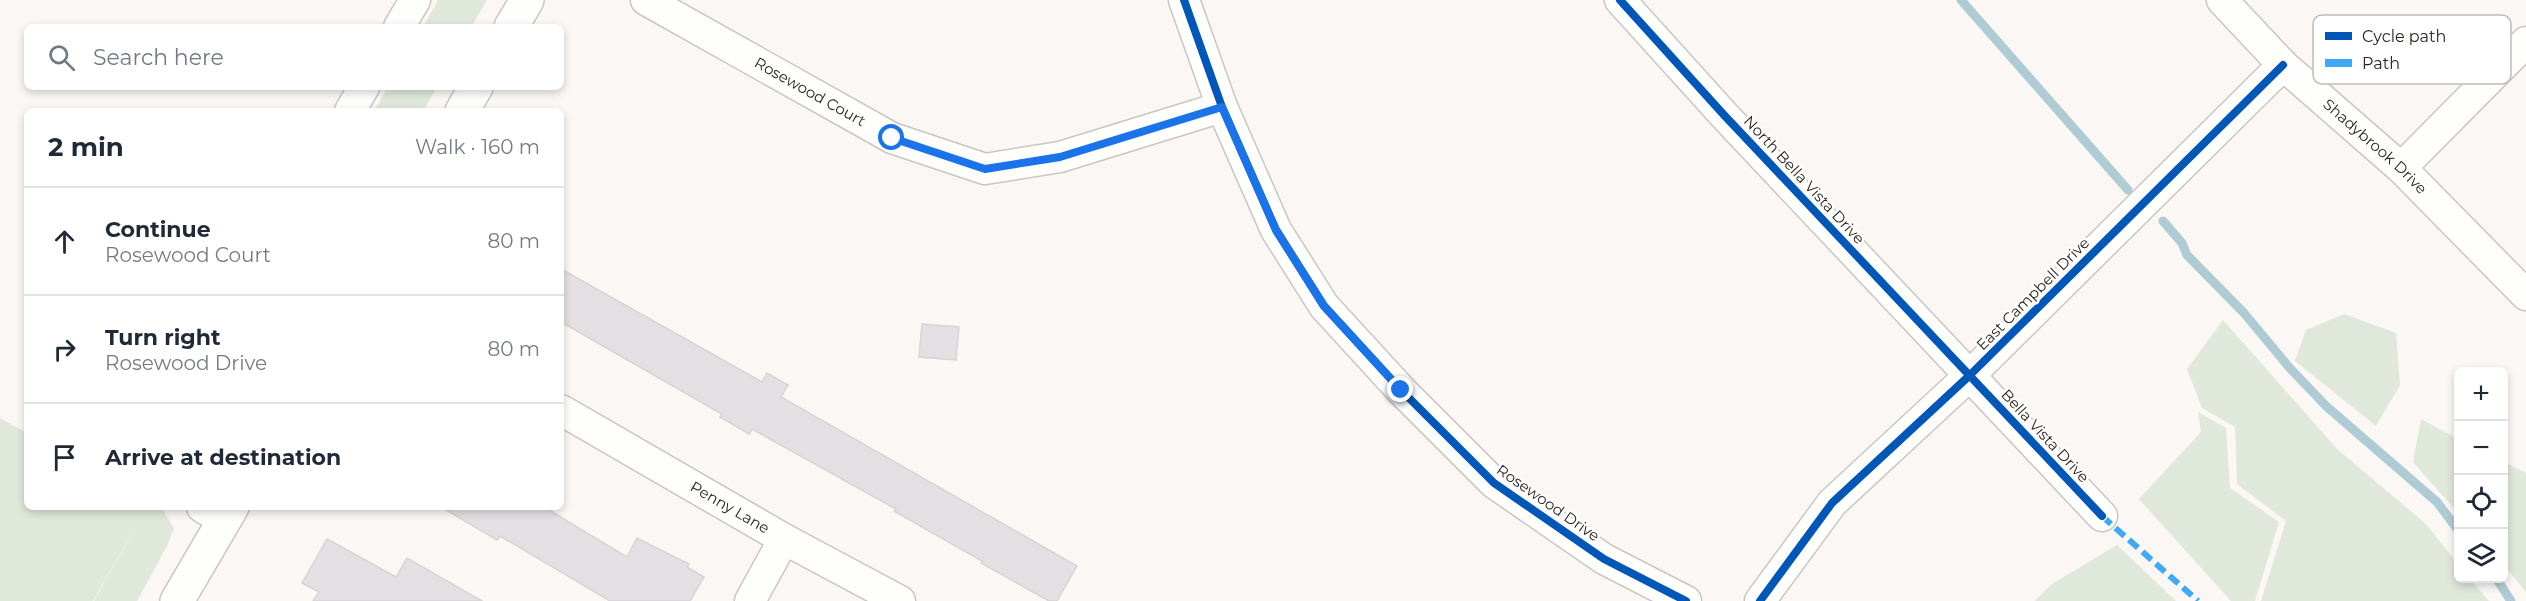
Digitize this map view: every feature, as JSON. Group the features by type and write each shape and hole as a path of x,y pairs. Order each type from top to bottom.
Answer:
{"main road":[{"path":"513,24 527,0"},
{"path":"464,108 474,90"},
{"path":"177,601 220,511"}],"street":[{"path":"401,24 415,0"},
{"name":"Rosewood Court","path":"646,0 892,138 985,169 1060,157 1222,107"},
{"name":"Rosewood Drive","path":"1184,0 1222,107 1282,240 1324,306 1401,390 1494,483 1604,559 1686,601"},
{"name":"North Bella Vista Drive","path":"1620,0 1654,40 1969,376"},
{"name":"Shadybrook Drive","path":"2222,0 2283,65 2401,168 2526,294"},
{"path":"2511,57 2526,42"},
{"name":"East Campbell Drive","path":"1760,601 1832,503 1969,376 2283,65"},
{"path":"2401,168 2484,84"},
{"path":"352,108 362,90"},
{"name":"Bella Vista Drive","path":"1969,376 2102,516"},
{"name":"Penny Lane","path":"564,412 784,539 900,601"},
{"path":"750,601 784,539"}],"shaded area":[{"path":"438,0 487,0 473,24 425,24"},
{"path":"386,90 435,90 425,108 376,108"},
{"path":"2344,314 2396,333 2400,385 2376,426 2295,361 2306,330"},
{"path":"2223,320 2337,449 2425,523 2454,559 2454,583 2473,583 2489,601 2261,601 2286,521 2237,484 2235,427 2202,408 2187,369"},
{"path":"2198,412 2226,428 2230,488 2279,522 2255,601 2231,601 2139,499 2201,432"},
{"path":"0,418 24,431 24,510 163,510 174,528 167,546 137,601 94,601 142,516 93,601 0,601"},
{"path":"2421,419 2454,437 2454,508 2413,462"},
{"path":"2508,464 2526,473 2526,592 2508,570"},
{"path":"2117,545 2176,601 2035,601 2052,584"}],"building":[{"path":"564,271 762,382 767,373 788,385 781,397 1077,566 1057,601 1049,601 894,511 896,509 752,429 749,434 720,417 722,414 564,324"},
{"path":"922,324 959,327 956,360 919,357"},
{"path":"446,510 549,510 627,557 637,538 689,564 687,567 704,577 690,601 610,601 500,536 497,540"},
{"path":"327,539 396,577 407,558 482,601 313,601 319,592 302,583"}],"waterway":[{"path":"1961,0 2128,190"},
{"path":"2163,221 2182,243 2187,255 2244,313 2288,366 2326,406 2437,502 2457,529"},
{"path":"2499,583 2511,601"}],"marked path":[{"path":"2102,516 2198,601"}],"cycle path":[{"path":"1184,0 1222,107 1276,230 1324,306 1401,390 1494,483 1604,559 1686,601"},
{"path":"1620,0 1724,115 2102,516"},
{"path":"1760,601 1832,503 1969,376 2283,65"}],"route":[{"path":"892,138 985,169 1060,157 1222,107 1276,230 1324,306 1401,390"}]}
